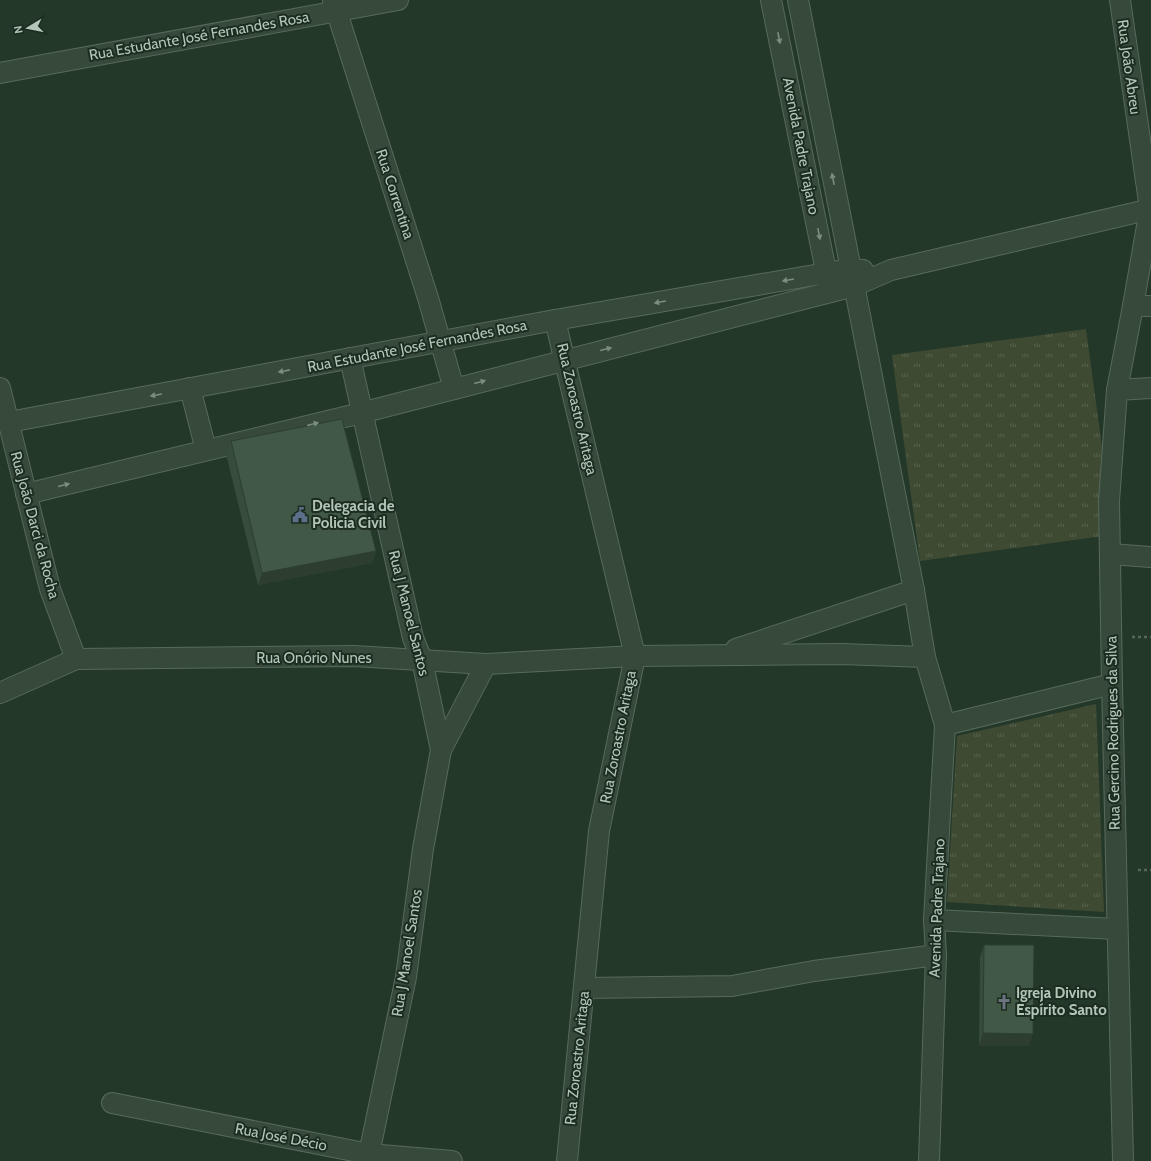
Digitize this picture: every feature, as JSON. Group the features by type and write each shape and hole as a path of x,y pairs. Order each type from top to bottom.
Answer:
{"street":[{"name":"Rua Estudante José Fernandes Rosa","path":"0,73 335,5 398,0"},
{"name":"Avenida Padre Trajano","path":"771,0 828,283"},
{"name":"Avenida Padre Trajano","path":"798,0 914,590 925,657 946,725 934,920 936,955 929,1161"},
{"name":"Rua João Abreu","path":"1120,0 1150,209 1142,306"},
{"name":"Rua Correntina","path":"335,5 441,341 454,389"},
{"path":"26,494 566,360 828,283 891,270 1150,209"},
{"name":"Rua Estudante José Fernandes Rosa","path":"8,422 556,320 828,283"},
{"name":"Rua Gercino Rodrigues da Silva","path":"1123,1161 1109,500 1118,390 1142,306"},
{"name":"Rua Zoroastro Aritaga","path":"556,320 635,656 599,832 567,1161"},
{"name":"Rua J Manoel Santos","path":"350,358 413,638 422,660 441,750"},
{"name":"Rua João Darci da Rocha","path":"0,388 50,589 76,660"},
{"path":"190,388 206,450"},
{"path":"1118,390 1151,388"},
{"path":"1110,554 1151,557"},
{"path":"718,655 914,590"},
{"name":"Rua Onório Nunes","path":"0,693 76,660 354,656 486,664 635,656 842,654 925,657"},
{"name":"Rua J Manoel Santos","path":"369,1154 406,977 423,849 441,750 486,664"},
{"path":"946,725 1112,684"},
{"path":"934,920 1117,929"},
{"path":"584,988 732,986 814,971 936,955"},
{"name":"Rua José Décio","path":"112,1103 369,1154 452,1161"}],"green space":[{"path":"1086,329 1104,462 1103,536 920,561 892,355"},
{"path":"1096,704 1104,912 947,902 957,736"}],"building":[{"name":"Delegacia de Policia Civil","path":"342,419 376,551 262,573 231,441"},
{"name":"Igreja Divino Espírito Santo","path":"984,945 1034,945 1033,1034 983,1033"}],"place":[{"name":"Delegacia de Policia Civil","path":"300,515"},
{"name":"Igreja Divino Espírito Santo","path":"1004,1002"}]}
